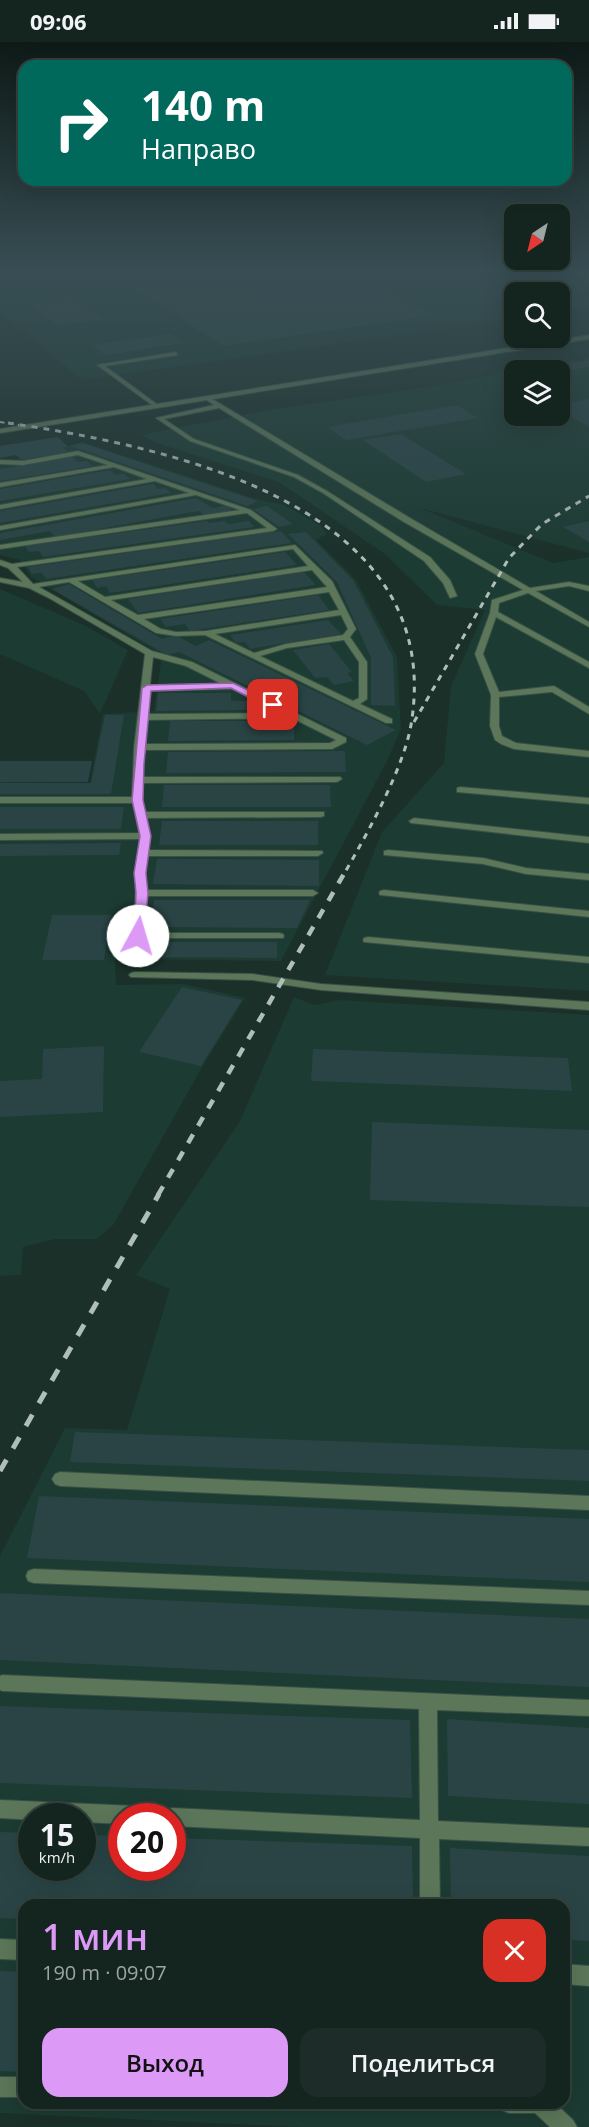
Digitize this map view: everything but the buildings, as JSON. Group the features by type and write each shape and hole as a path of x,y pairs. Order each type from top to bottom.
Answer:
{"street":[{"path":"102,366 156,406"},
{"path":"0,431 405,366"},
{"path":"207,398 589,625"},
{"path":"219,406 159,418 192,440 296,476 325,492 427,559 447,582 453,596"},
{"path":"0,462 23,463 78,453 249,511 273,529 11,566"},
{"path":"0,485 115,466"},
{"path":"0,507 155,479"},
{"path":"0,528 198,494"},
{"path":"0,547 249,511"},
{"path":"31,586 296,547 332,589 352,629 346,637 286,646 251,656"},
{"path":"0,562 11,566 31,586"},
{"path":"104,599 314,567"},
{"path":"0,580 31,586 149,653 189,664 343,740 332,746 139,747"},
{"path":"70,580 159,630 176,634 206,633 342,612"},
{"path":"589,589 578,584 563,583 495,602 494,613 479,654 495,695 494,727 497,736 504,743 589,754"},
{"path":"136,618 332,589"},
{"path":"494,613 589,665"},
{"path":"206,633 389,721"},
{"path":"346,637 363,662 363,699 352,704"},
{"path":"149,653 139,747 137,800 145,836 140,873 142,893 138,936 279,936"},
{"path":"147,688 233,686"},
{"path":"495,695 554,689 589,711"},
{"path":"143,717 293,716"},
{"path":"138,780 337,779"},
{"path":"460,790 589,801"},
{"path":"0,800 137,800"},
{"path":"141,815 321,814"},
{"path":"414,821 464,823 524,834 589,840"},
{"path":"0,837 145,836"},
{"path":"144,853 318,853"},
{"path":"388,853 483,861 526,871 589,877"},
{"path":"142,893 314,894"},
{"path":"384,893 589,914"},
{"path":"368,940 589,960"},
{"path":"135,975 253,977 321,987 589,1006"},
{"path":"60,1479 589,1503"},
{"path":"33,1576 589,1598"},
{"path":"2,1683 589,1708"},
{"path":"428,1700 430,1899"},
{"path":"0,1809 108,1814"},
{"path":"186,1818 589,1838"},
{"path":"0,1949 18,1950"},
{"path":"570,1974 589,1976"},
{"path":"0,2086 18,2087"},
{"path":"546,2109 566,2127"}],"shaded area":[{"path":"65,366 179,366 82,380"},
{"path":"570,366 589,366 589,553 420,508 553,563 589,557 589,991 325,975 382,832 444,763 451,686 485,610 437,605 385,554 279,482 160,444 141,435 269,410 429,387 504,373 504,426 570,426"},
{"path":"82,442 259,500 284,505 321,526 327,534 316,540 356,580 397,657 401,729 387,761 281,961 115,959 116,985 184,984 245,998 201,1069 114,1224 97,1239 55,1239 23,1247 21,1275 0,1276 0,782 90,783 103,714 154,711 162,655 31,577 20,560 0,555 0,463 67,453 63,447"},
{"path":"0,589 84,625 128,650 100,714 84,691 0,654"},
{"path":"294,997 314,1005 340,1000 589,1015 589,2127 301,2127 0,2113 0,1556 65,1428 127,1430 170,1289 136,1275 240,1121"}],"railway":[{"path":"0,422 19,425"},
{"path":"8,423 145,449 216,471 284,500 342,539 386,588 411,650 411,725 407,743 392,781 344,874"},
{"path":"414,722 509,558 542,524 589,496"},
{"path":"158,1195 345,872"},
{"path":"0,1471 159,1194"}],"route":[{"path":"138,936 142,893 140,873 145,836 137,800 138,764 147,688 233,686 273,705"}]}
